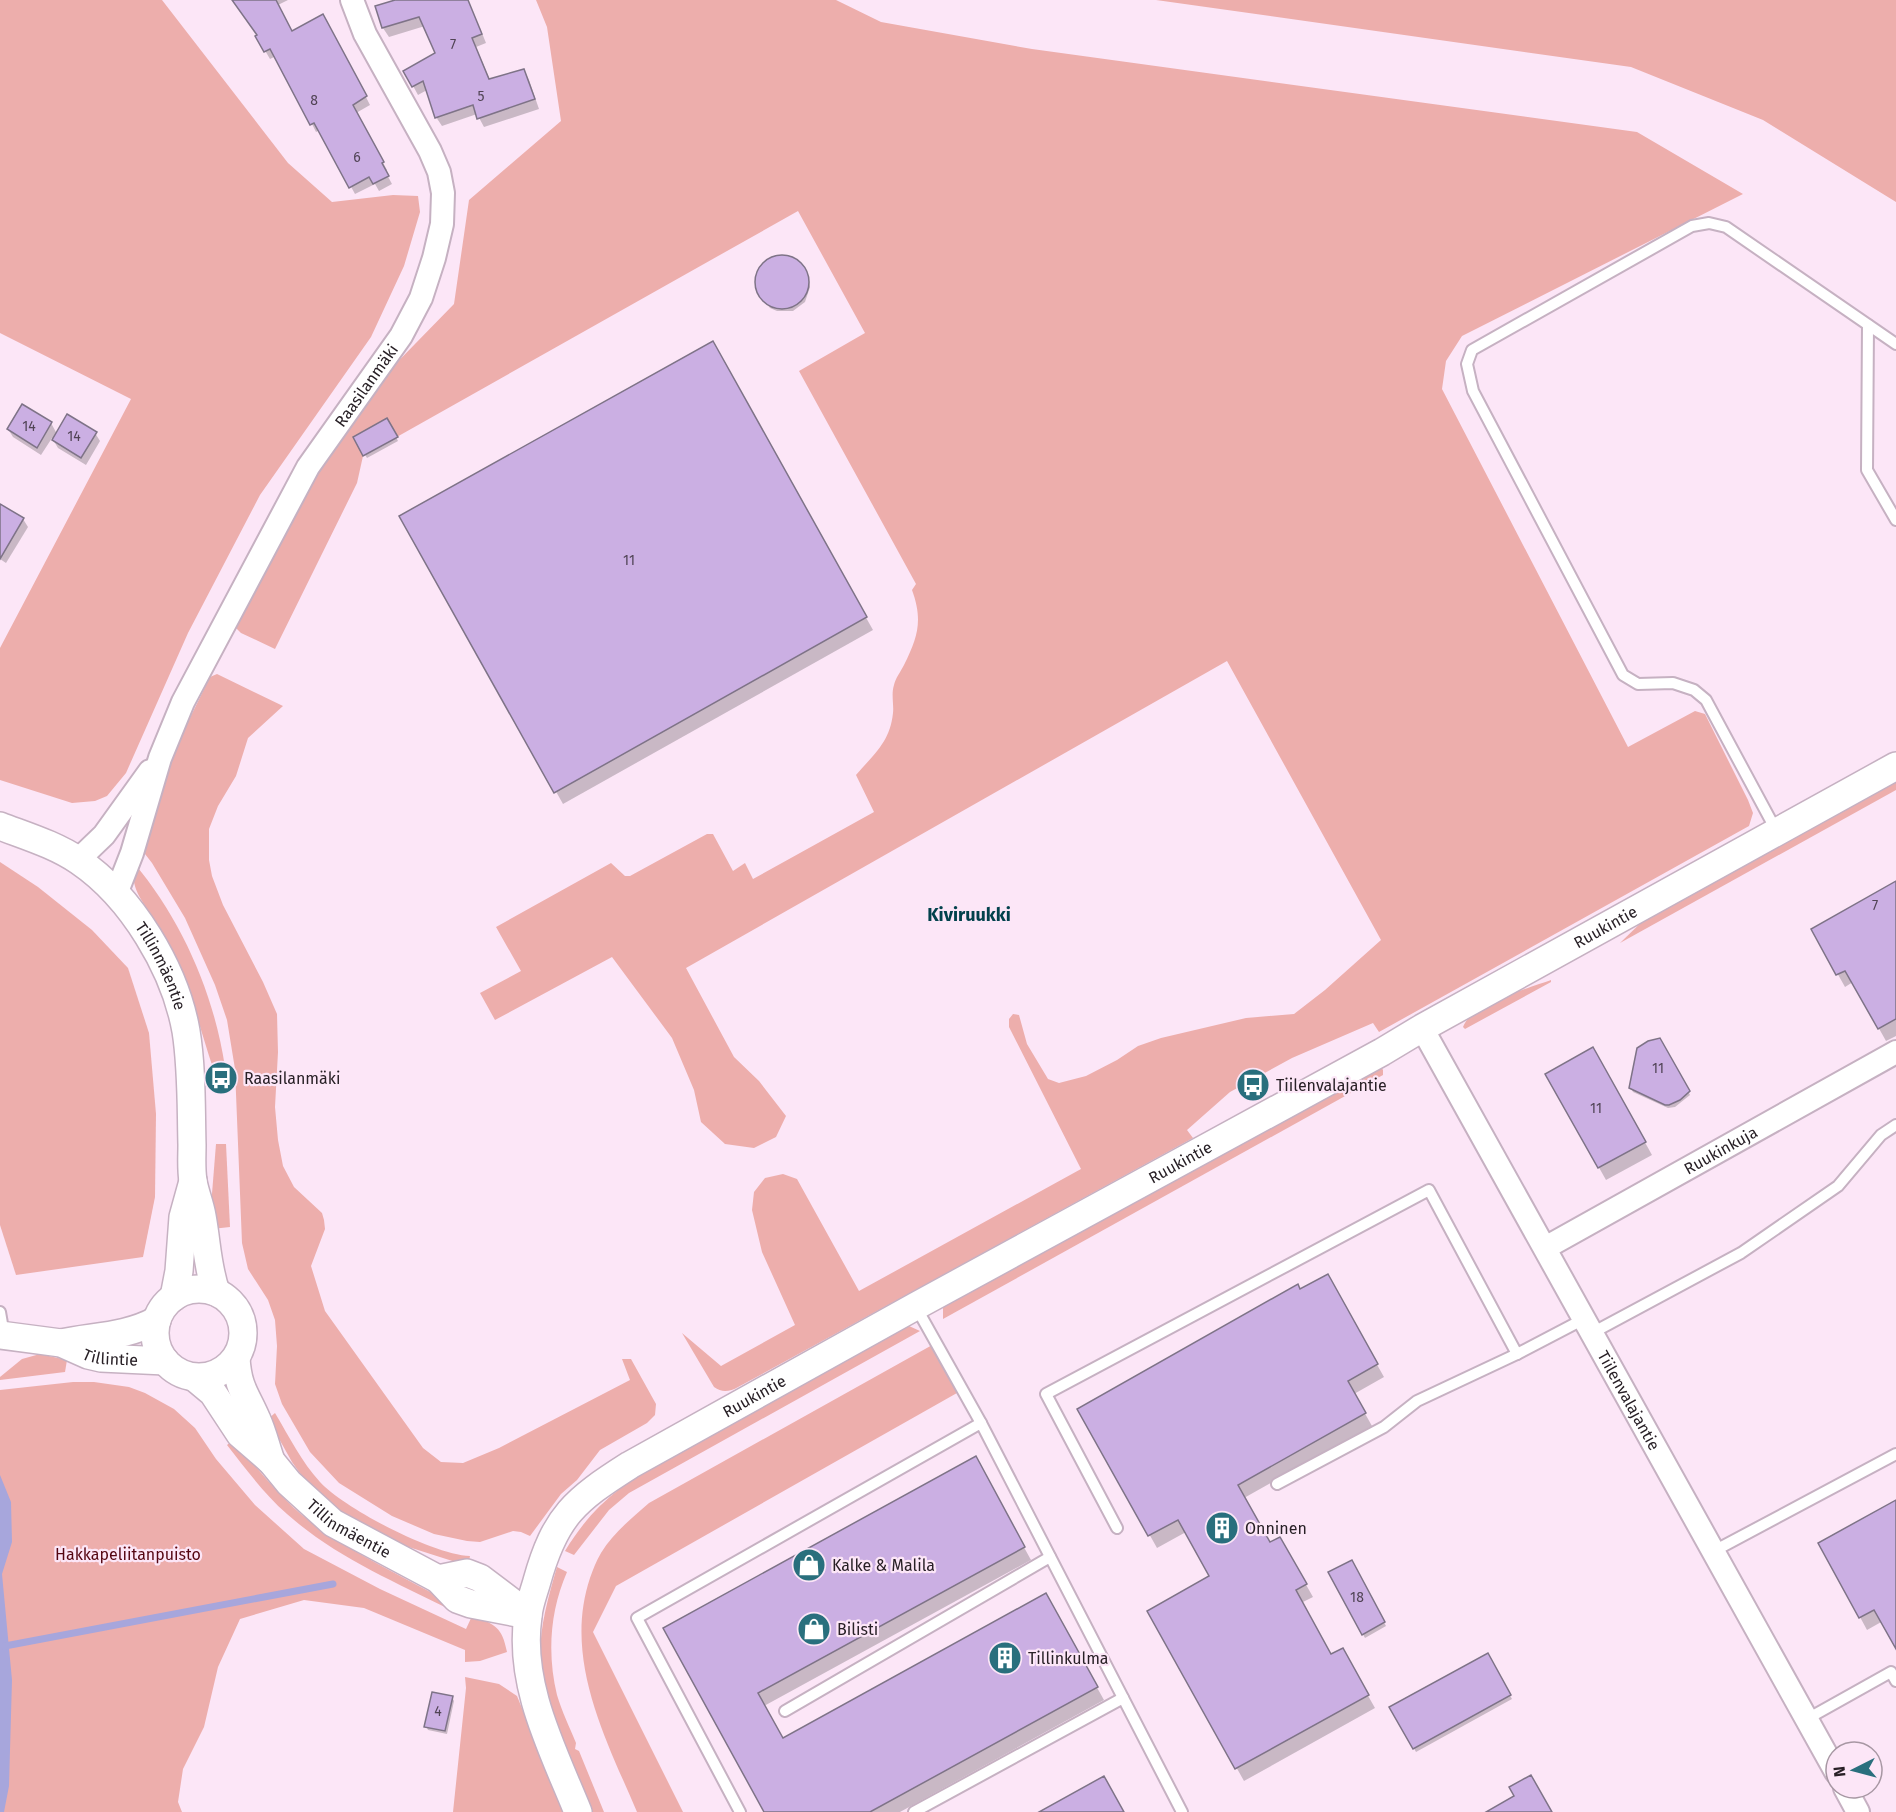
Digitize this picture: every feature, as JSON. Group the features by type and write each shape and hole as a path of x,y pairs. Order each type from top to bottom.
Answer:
{"street":[{"name":"Raasilanmäki","path":"116,894 132,853 160,758 187,693 308,467 401,336 421,298 442,224 443,193 439,172 430,151 365,34 352,0"},
{"name":"Raasilanmäki","path":"78,860 104,834 160,758"},
{"name":"Ruukintie","path":"528,1614 545,1553 559,1524 574,1505 630,1464 1382,1052 1896,766"},
{"name":"Tillinmäentie","path":"0,826 78,860 116,894 137,920 159,955 175,988 186,1031 190,1075 193,1181 202,1215 209,1272 216,1292"},
{"name":"Tiilenvalajantie","path":"1422,1028 1824,1750"},
{"name":"Ruukinkuja","path":"1545,1248 1896,1052"},
{"name":"Tillinmäentie","path":"174,1297 179,1271 183,1216 193,1181"},
{"path":"205,1289 216,1292 234,1305 240,1315 243,1326 241,1348 237,1358 218,1374 195,1378 183,1375 165,1361 155,1342 160,1311 174,1297 183,1292 205,1289"},
{"name":"Tillintie","path":"61,1343 141,1329 157,1320"},
{"name":"Tillintie","path":"1,1332 61,1343 101,1358 165,1361"},
{"name":"Tillinmäentie","path":"237,1358 237,1375 240,1385 257,1419 271,1461"},
{"name":"Tillinmäentie","path":"195,1378 213,1393 240,1434 271,1461 289,1483 333,1524 438,1579 467,1573 480,1578 528,1614"},
{"path":"528,1614 526,1641 534,1700 578,1812"}],"lane":[{"path":"1777,832 1706,700 1694,690 1673,683 1638,684 1623,675 1473,391 1467,364 1472,350 1692,226 1709,224 1726,227 1896,344"},
{"path":"1868,325 1867,470 1896,520"},
{"path":"1277,1484 1384,1427 1417,1401 1517,1354 1588,1326 1741,1254 1838,1186 1881,1135 1896,1125"},
{"path":"1118,1528 1046,1394 1429,1190 1517,1354"},
{"path":"916,1306 981,1423 1182,1812"},
{"path":"740,1812 637,1618 981,1423"},
{"path":"1713,1551 1896,1454"},
{"path":"785,1711 1050,1557"},
{"path":"1807,1719 1891,1672 1896,1681"},
{"path":"914,1812 1123,1698"}],"green space":[{"path":"0,0 162,0 288,163 332,202 393,195 418,196 420,212 404,266 371,337 260,495 188,633 126,773 107,796 95,801 72,803 0,780 0,648 131,399 0,333"},
{"path":"536,0 836,0 881,22 1032,49 1637,132 1743,194 1462,336 1446,361 1442,389 1628,747 1695,711 1705,714 1748,800 1753,813 1749,826 1379,1032 1373,1023 1292,1058 1230,1092 1187,1130 1193,1138 737,1387 724,1391 714,1387 682,1333 721,1366 795,1325 762,1252 752,1210 754,1192 765,1178 783,1174 797,1179 859,1291 1081,1169 1009,1027 1009,1019 1013,1014 1019,1015 1027,1044 1048,1079 1059,1083 1086,1076 1138,1046 1161,1038 1246,1018 1294,1014 1325,990 1381,940 1227,661 686,968 734,1057 759,1081 786,1116 776,1137 754,1148 725,1144 701,1122 694,1090 672,1038 612,957 495,1020 480,993 521,971 496,927 611,863 625,876 630,876 707,834 713,834 733,871 745,863 753,879 874,812 856,775 885,740 893,713 895,683 913,646 918,620 912,590 916,584 799,371 865,333 798,211 363,456 357,483 275,649 241,633 235,627 294,505 375,385 454,304 469,200 561,121 547,27"},
{"path":"1156,0 1896,0 1896,202 1763,120 1631,67"},
{"path":"217,674 283,706 248,738 236,776 218,806 209,829 209,860 212,876 223,905 277,1014 278,1052 275,1107 278,1140 283,1166 294,1187 322,1213 324,1220 325,1229 311,1266 325,1311 423,1448 441,1462 463,1463 499,1448 630,1380 622,1359 631,1359 656,1404 655,1415 647,1423 600,1450 577,1480 561,1494 530,1536 513,1531 480,1542 467,1541 434,1534 392,1516 339,1483 310,1452 282,1404 275,1384 277,1346 275,1320 268,1300 248,1269 242,1243 235,1069 227,1020 215,985 185,918 152,863 137,848 182,734 210,677"},
{"path":"1896,777 1896,790 1620,943 1652,912"},
{"path":"0,862 38,887 92,930 128,968 149,1033 156,1114 155,1197 143,1257 16,1275 0,1225"},
{"path":"134,863 167,909 193,959 213,1012 225,1067 213,1068 190,995 176,960 136,889"},
{"path":"1551,980 1465,1029 1463,1027 1477,1011 1489,1004"},
{"path":"1380,1065 1383,1075 943,1319 943,1308 946,1305"},
{"path":"216,1144 226,1144 230,1227 212,1229 211,1206"},
{"path":"909,1326 920,1331 629,1493 609,1510 574,1555 565,1551 586,1521 622,1487 667,1459"},
{"path":"934,1344 957,1393 616,1586 593,1632 683,1812 637,1812 601,1727 585,1668 582,1638 583,1608 590,1578 601,1553 617,1533 649,1503"},
{"path":"40,1354 67,1360 65,1372 0,1380 0,1377 22,1359"},
{"name":"Hakkapeliitanpuisto","path":"94,1382 129,1387 174,1409 195,1428 216,1459 255,1505 304,1549 380,1589 466,1629 473,1614 487,1621 500,1632 507,1652 480,1661 465,1662 465,1650 364,1608 304,1600 240,1619 218,1667 204,1727 183,1769 178,1802 182,1812 0,1812 0,1390"},
{"path":"275,1413 307,1466 332,1493 391,1529 435,1548 470,1556 468,1566 393,1542 337,1509 304,1479 292,1462 268,1419"},
{"path":"234,1439 278,1492 311,1522 370,1560 451,1603 449,1609 365,1567 305,1529 263,1490 248,1472 227,1445"},
{"path":"557,1567 567,1572 557,1602 552,1633 554,1680 559,1701 576,1743 575,1749 579,1751 604,1812 590,1812 561,1743 544,1689 540,1645 546,1606"},
{"path":"465,1677 499,1684 517,1696 564,1812 453,1812 466,1688"}],"water":[{"path":"0,1475 11,1502 12,1542 2,1574 12,1680 9,1786 4,1812 0,1812"}],"building":[{"path":"232,0 276,0 292,31 323,14 367,96 353,105 384,162 382,163 389,176 373,184 369,177 349,188 314,123 310,125 270,49 264,52 255,36 257,35"},
{"path":"395,0 468,0 482,34 472,38 489,79 524,69 535,99 477,119 473,105 435,118 423,81 412,87 403,71 435,53 419,17 382,28 375,6"},
{"path":"777,255 787,255 797,259 805,267 809,282 805,297 797,305 787,309 777,309 767,305 759,297 755,287 755,277 759,267 767,259"},
{"path":"713,341 867,617 554,793 399,516"},
{"path":"22,404 52,422 37,448 7,429"},
{"path":"67,414 97,432 81,458 52,440"},
{"path":"387,418 398,437 363,456 353,437"},
{"path":"0,504 24,518 0,559"},
{"path":"1896,881 1896,1019 1878,1029 1845,971 1836,975 1811,929"},
{"path":"1660,1038 1690,1091 1680,1100 1669,1105 1629,1088 1637,1048 1648,1041"},
{"path":"1593,1047 1646,1142 1598,1168 1545,1074"},
{"name":"Onninen","path":"1328,1274 1378,1364 1348,1381 1366,1413 1238,1485 1270,1542 1280,1537 1307,1584 1296,1590 1331,1654 1343,1648 1369,1695 1235,1769 1147,1611 1209,1576 1178,1520 1148,1536 1077,1409 1298,1284 1300,1289"},
{"name":"Tillinkulma","path":"976,1456 1025,1547 758,1693 783,1738 1046,1593 1098,1687 870,1812 764,1812 663,1628"},
{"path":"1896,1500 1896,1649 1874,1610 1859,1618 1818,1543"},
{"path":"1352,1560 1385,1622 1362,1635 1328,1572"},
{"path":"1488,1653 1511,1695 1413,1749 1389,1707"},
{"path":"432,1692 453,1696 445,1731 424,1727"},
{"path":"1531,1775 1552,1812 1486,1812 1514,1796 1509,1787"},
{"path":"1104,1776 1124,1812 1039,1812"}],"waterway":[{"path":"5,1646 333,1584"}],"place":[{"name":"Raasilanmäki","path":"221,1078"},
{"name":"Tiilenvalajantie","path":"1253,1085"},
{"name":"Onninen","path":"1222,1528"},
{"name":"Kalke & Malila","path":"809,1565"},
{"name":"Bilisti","path":"814,1629"},
{"name":"Tillinkulma","path":"1005,1658"}],"district":[{"name":"Kiviruukki","path":"969,915"}]}
